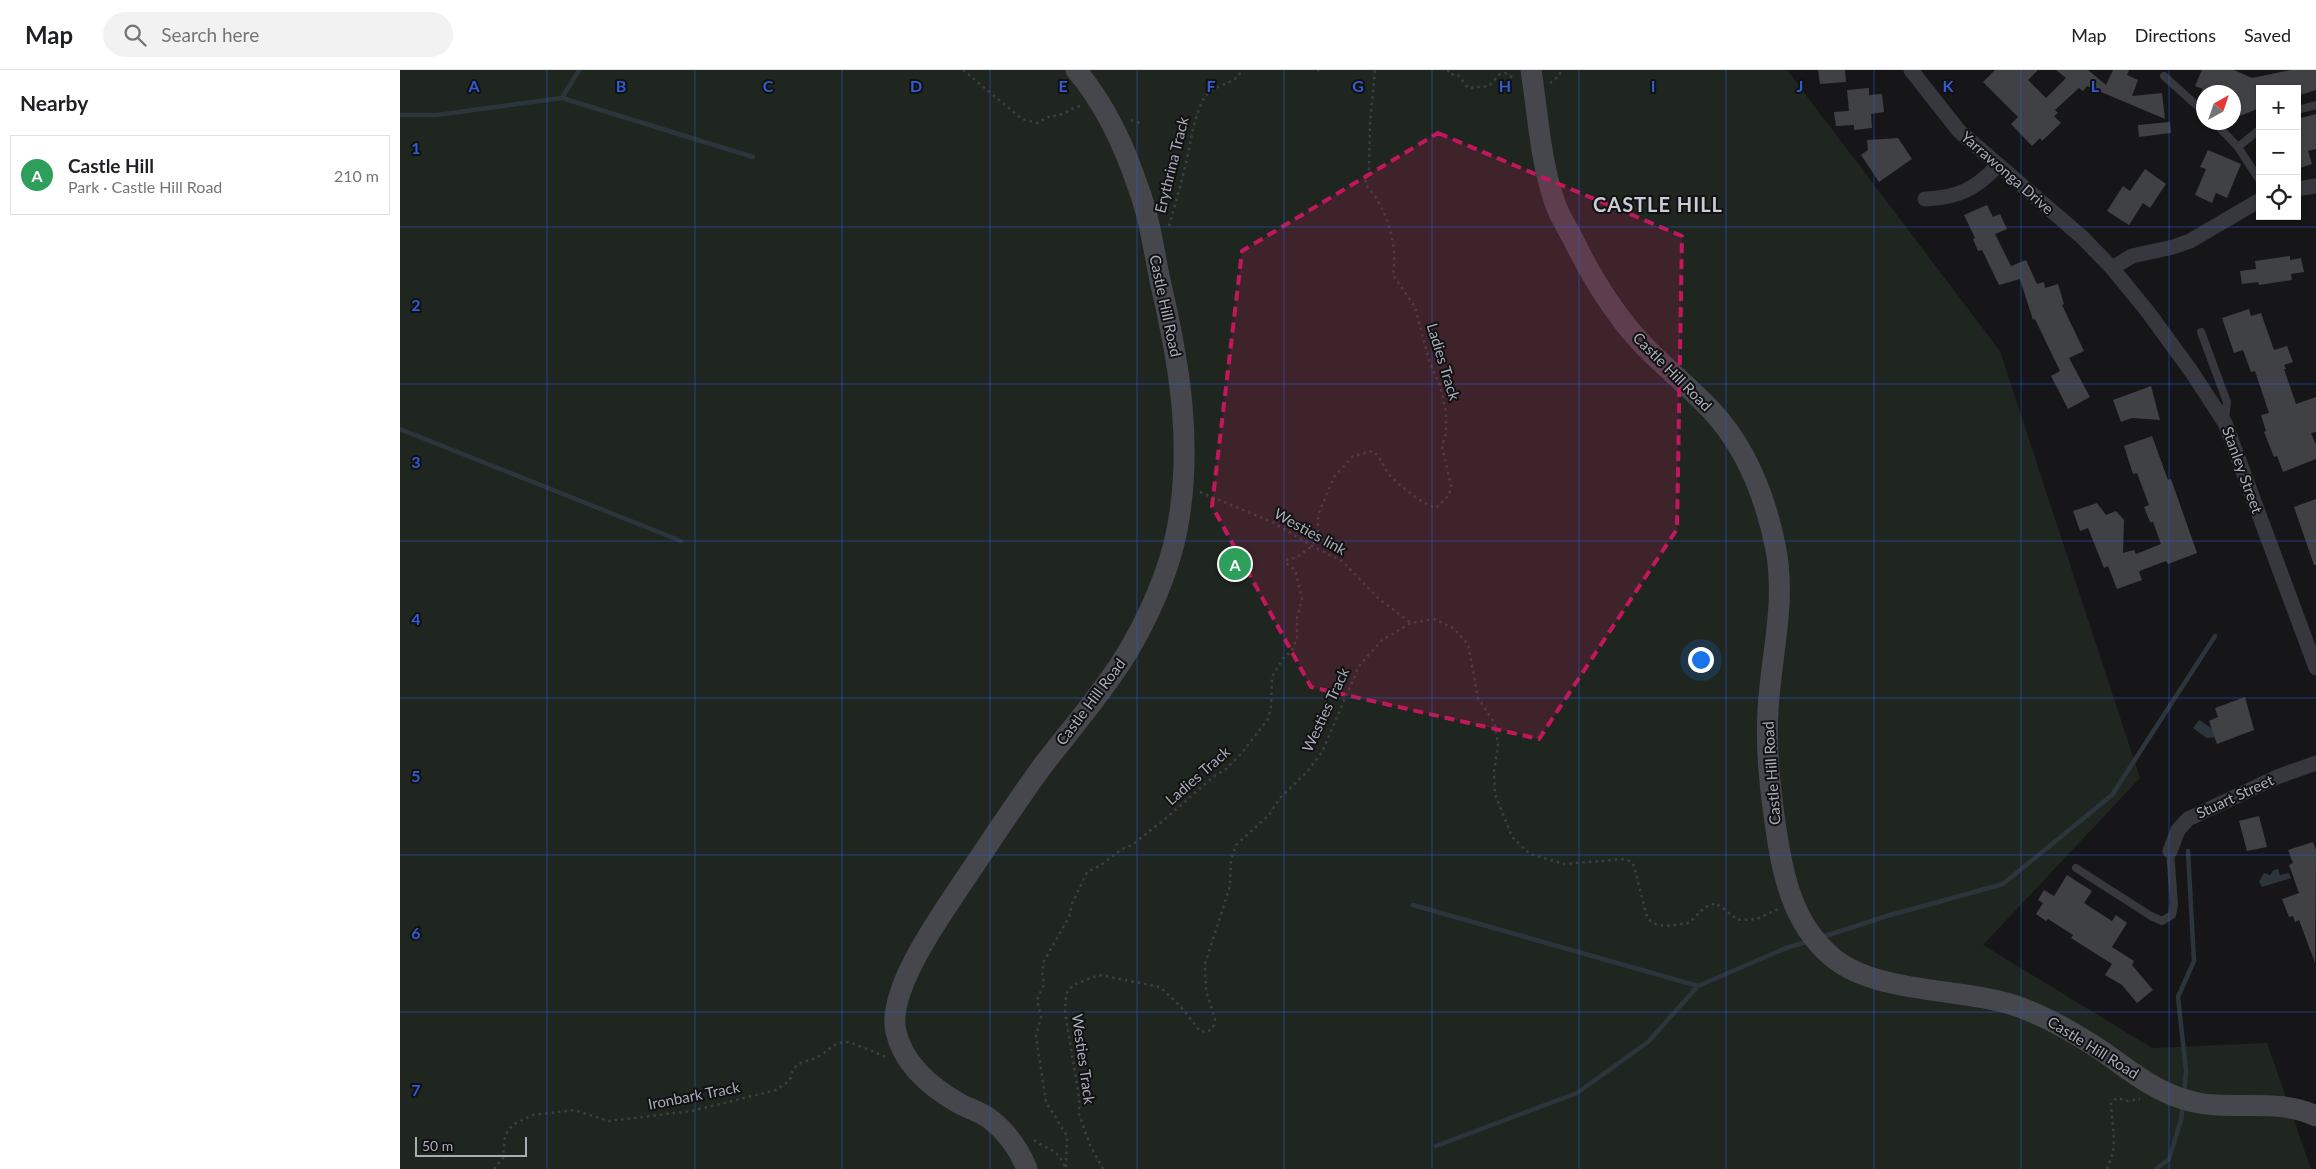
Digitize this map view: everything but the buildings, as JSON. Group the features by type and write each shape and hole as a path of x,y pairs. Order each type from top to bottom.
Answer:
{"main road":[{"name":"Castle Hill Road","path":"1027,1169 1022,1155 1008,1134 987,1117 938,1090 910,1064 895,1030 899,997 907,973 935,925 1026,789 1102,692 1125,656 1142,626 1161,581 1177,531 1185,450 1184,403 1174,342 1139,188 1108,116 1090,86 1076,70"},
{"name":"Castle Hill Road","path":"1532,77 1541,147 1555,205 1586,266 1604,296 1625,325 1727,429 1745,456 1762,498 1770,523 1780,572 1779,615 1768,709 1768,757 1782,871 1793,903 1809,932 1835,960 1877,979 2023,1008 2068,1030 2158,1088 2190,1101 2233,1106 2266,1106 2308,1112 2316,1116"}],"street":[{"name":"Yarrawonga Drive","path":"1910,70 1959,130 1997,166 2082,237 2112,268"},
{"path":"1925,199 1945,198 1964,192 1987,177 1997,166"},
{"path":"2301,189 2316,186"},
{"path":"2112,268 2132,256 2173,247 2190,240 2256,202"},
{"name":"Stanley Street","path":"2112,268 2148,312 2225,423 2316,668"},
{"name":"Stuart Street","path":"2170,851 2178,830 2188,819 2244,792 2316,763"}],"lane":[{"path":"2164,76 2196,105"},
{"path":"2301,109 2316,104"},
{"path":"2222,130 2238,147 2256,175"},
{"path":"2238,147 2259,130"},
{"path":"2201,332 2228,402 2225,423"},
{"path":"2076,868 2150,916 2162,921 2172,915 2174,910 2170,851"}],"path":[{"path":"963,70 1022,119 1038,123 1048,116 1063,114 1071,108 1084,106 1108,116"},
{"name":"Erythrina Track","path":"1168,227 1180,190 1194,119 1204,96 1215,86 1233,80 1240,74 1241,70"},
{"path":"1316,70 1323,70"},
{"name":"Ladies Track","path":"1066,1167 1067,1136 1046,1102 1036,1036 1041,1017 1038,1000 1044,984 1042,972 1044,961 1069,917 1072,904 1087,872 1101,865 1122,848 1132,846 1213,777 1226,769 1255,737 1268,718 1272,707 1272,677 1283,658 1291,652 1297,639 1298,618 1302,598 1295,570 1285,562 1288,559 1296,558 1312,546 1318,534 1318,514 1334,477 1353,456 1372,451 1382,460 1387,472 1427,506 1436,508 1449,495 1452,486 1442,446 1446,434 1446,412 1440,386 1430,364 1415,307 1393,275 1395,263 1389,226 1376,196 1365,184 1368,168 1375,70"},
{"path":"1448,70 1449,74 1461,77 1468,88 1489,86 1500,74 1505,73 1515,79 1532,77"},
{"name":"Westies link","path":"1182,486 1215,496 1274,523 1312,546 1342,561 1379,599 1410,623"},
{"name":"Westies Track","path":"1103,1169 1090,1145 1079,1114 1079,1097 1065,1012 1066,994 1073,985 1099,975 1160,987 1169,994 1200,1031 1207,1032 1212,1028 1215,1019 1206,991 1205,964 1230,886 1231,860 1236,845 1269,815 1280,798 1307,772 1322,752 1360,666 1382,640 1410,623 1434,619 1453,628 1468,644 1478,698 1495,724 1498,745 1494,772 1495,794 1512,837 1530,854 1564,864 1624,859 1630,861 1634,866 1647,917 1658,926 1690,923 1705,906 1716,903 1738,920 1757,919 1793,903"},
{"name":"Ironbark Track","path":"494,1169 503,1158 505,1136 509,1129 516,1123 533,1116 574,1110 609,1121 692,1111 776,1090 790,1080 791,1072 801,1061 820,1056 837,1044 847,1041 868,1051 910,1064"},
{"path":"2107,1169 2114,1140 2111,1103 2117,1098 2138,1100 2149,1096 2158,1088"}],"highlighted area":[{"path":"1438,133 1682,236 1677,529 1539,739 1311,687 1212,506 1242,251"}],"shaded area":[{"name":"CASTLE HILL","path":"400,70 1787,70 2000,351 2140,778 1983,945 2152,1048 2267,1043 2311,1169 400,1169"},
{"path":"2199,720 2213,729 2217,737 2207,738 2193,728"},
{"path":"2278,869 2280,875 2289,873 2291,878 2262,887 2259,882 2264,873 2270,875 2274,870"}],"waterway":[{"path":"400,115 437,115 562,98 579,70"},
{"path":"562,98 753,157"},
{"path":"400,429 681,541"},
{"path":"1822,937 1887,916 2003,884 2112,795 2215,636"},
{"path":"2184,1094 2186,1071 2178,997 2194,961 2188,851"},
{"path":"1413,905 1698,986"},
{"path":"1436,1146 1577,1093 1648,1042 1698,986 1786,948 1810,941"},
{"path":"2156,1169 2169,1159 2181,1120 2183,1104"}],"place":[{"name":"Castle Hill","path":"1235,564"}],"district":[{"name":"CASTLE HILL","path":"1658,205"}]}
